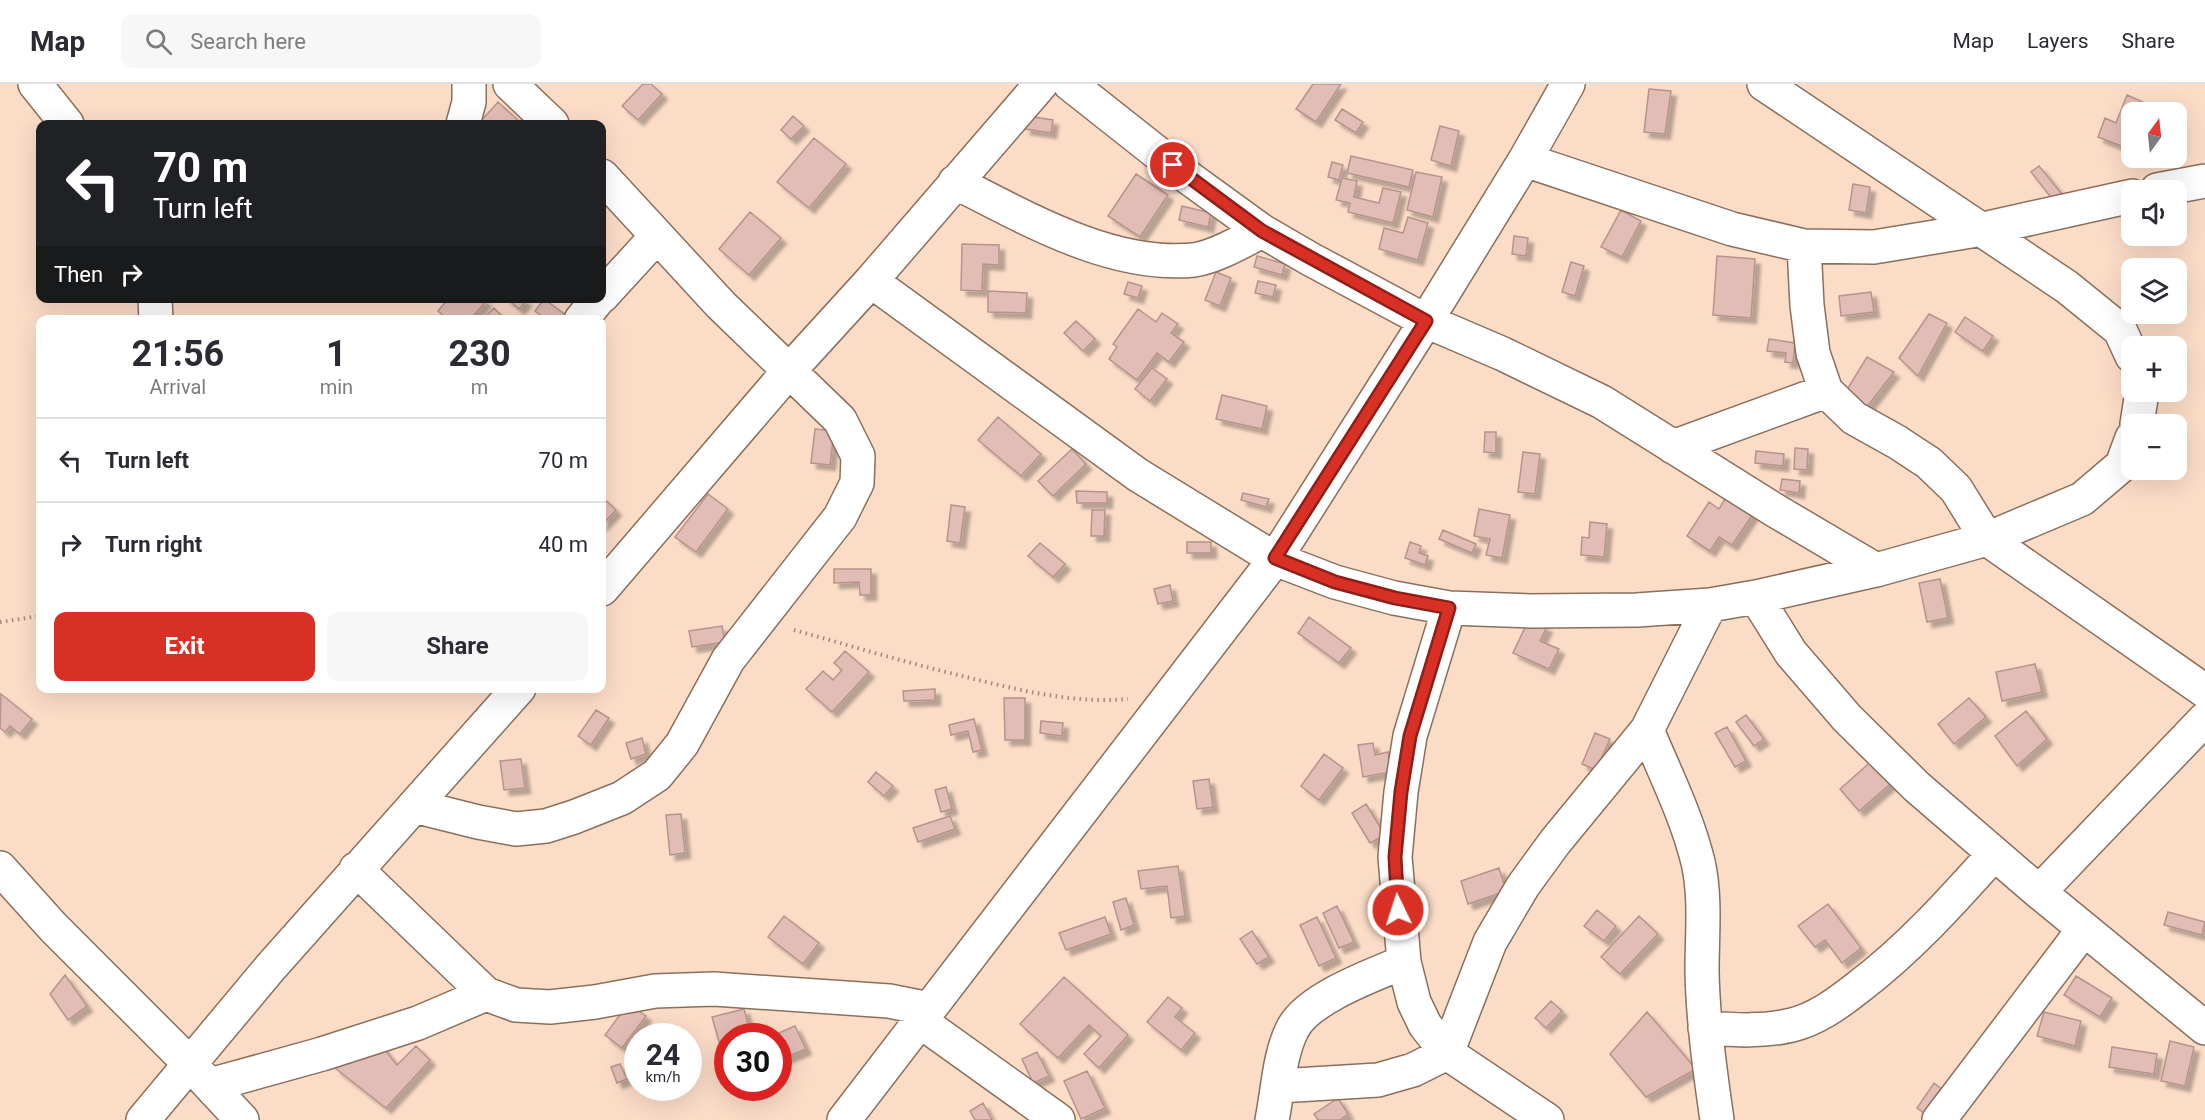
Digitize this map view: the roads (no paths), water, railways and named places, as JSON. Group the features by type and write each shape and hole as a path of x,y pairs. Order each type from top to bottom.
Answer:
{"street":[{"path":"35,84 64,120"},
{"path":"464,120 469,102 469,84"},
{"path":"510,84 548,120"},
{"path":"606,584 788,372 871,281 1041,84"},
{"path":"1070,84 1189,178 1262,231 1426,321 1503,354 1602,402 1776,511 1876,570"},
{"path":"844,1120 1275,558 1426,321 1525,160 1568,84"},
{"path":"1764,84 2067,287 2120,330 2123,336"},
{"path":"2187,180 2205,155"},
{"path":"1525,160 1732,229 1804,246 1874,247 1983,229 2121,198"},
{"path":"414,806 516,829 556,823 622,798 657,775 682,744 728,660 840,517 857,483 858,456 840,420 721,305 606,180"},
{"path":"955,182 1040,225 1102,249 1147,259 1195,260 1232,246 1262,231"},
{"path":"606,291 657,236"},
{"path":"1804,246 1807,304 1813,353 1826,391 1854,418 1898,442 1929,463 1956,489 1987,539 2205,691"},
{"path":"871,281 1138,475 1275,558 1335,582 1395,598 1449,608 1542,611 1636,610 1710,605 1756,597 1876,570 1987,539 2082,499 2121,466"},
{"path":"585,315 595,303"},
{"path":"1673,447 1826,391"},
{"path":"1756,597 1791,653 1847,718 1917,787 2039,892 2205,1028"},
{"path":"1280,1086 1378,1080 1413,1070 1447,1053 1490,942 1523,886 1555,842 1647,730 1710,605"},
{"path":"1449,608 1410,736 1401,792 1395,857 1404,962 1414,1002 1425,1025 1447,1053 1547,1120"},
{"path":"143,1120 200,1074 356,869 414,806 510,693"},
{"path":"2039,892 2205,719"},
{"path":"1647,730 1680,810 1698,862 1704,914 1702,971 1705,1028 1717,1120"},
{"path":"1705,1028 1760,1031 1795,1025 1831,1008 1877,974 1938,917 1994,854"},
{"path":"356,869 486,994 516,1005 550,1007 656,991 714,989 889,1001 925,1015 1058,1120"},
{"path":"2,874 200,1074 242,1120"},
{"path":"1939,1120 2084,929"},
{"path":"1272,1120 1280,1086 1283,1056 1292,1028 1307,1011 1342,989 1404,962"},
{"path":"200,1074 322,1054 418,1023 486,994"}]}
